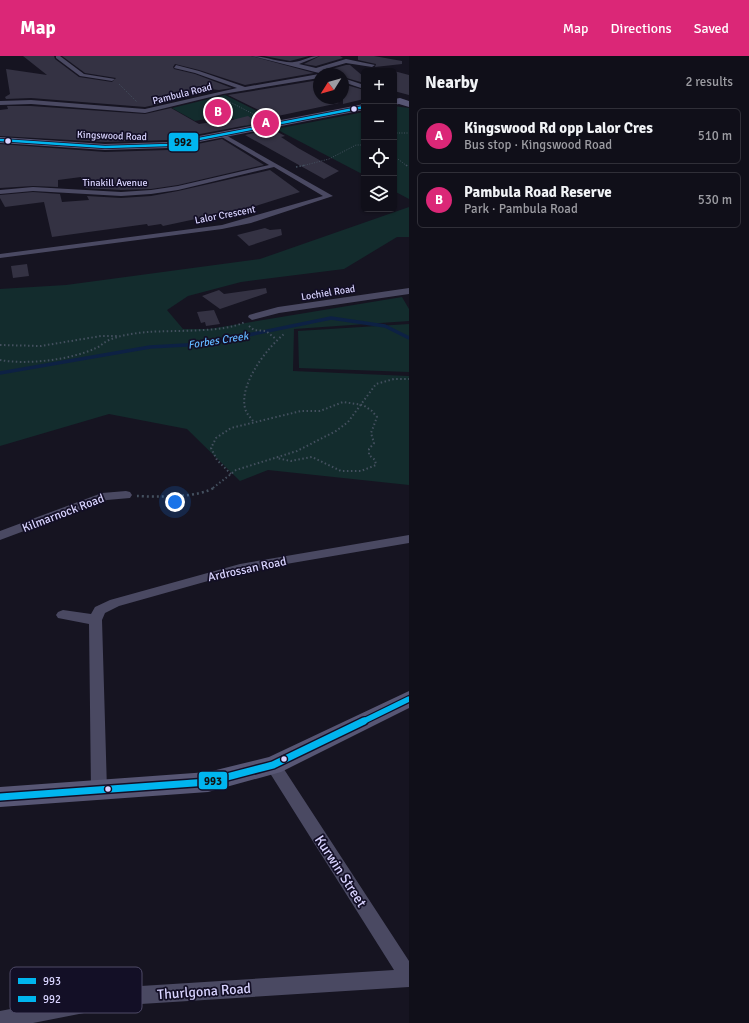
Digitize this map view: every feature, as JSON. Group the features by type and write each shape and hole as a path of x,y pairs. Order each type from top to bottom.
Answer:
{"street":[{"path":"57,57 66,56"},
{"path":"255,56 294,64 313,71"},
{"path":"294,64 316,56"},
{"path":"57,57 82,75 112,79"},
{"name":"Pambula Road","path":"330,68 346,61 372,65"},
{"path":"176,67 205,74 246,89"},
{"name":"Pambula Road","path":"0,103 31,102 145,111 313,74"},
{"path":"349,82 361,86"},
{"path":"397,100 409,104"},
{"name":"Kingswood Road","path":"0,140 136,148 168,145 361,108"},
{"name":"Lalor Crescent","path":"0,256 222,226 248,221 329,196 222,135"},
{"name":"Tinakill Avenue","path":"0,192 33,189 115,194 151,192 178,188 276,165"},
{"name":"Lochiel Road","path":"252,317 278,310 409,291"},
{"name":"Kilmarnock Road","path":"0,536 106,496 126,495"},
{"name":"Ardrossan Road","path":"95,620 100,610 115,603 233,570 409,539"},
{"path":"63,615 95,620 99,790"},
{"path":"0,797 208,782 273,765 409,699"},
{"name":"Kurwin Street","path":"273,765 409,978"},
{"name":"Thurlgona Road","path":"142,995 409,978"},
{"name":"Thurlgona Road","path":"0,1020 36,1013"}],"path":[{"path":"112,79 125,88 145,111"},
{"path":"213,95 273,125"},
{"path":"397,133 409,133"},
{"path":"276,165 293,168 329,158 356,145 361,145"},
{"path":"397,158 409,166"},
{"path":"0,360 14,363 36,362 67,357 96,348 108,340 122,336 147,332 219,328 242,324 252,317"},
{"path":"249,326 254,330 266,331 276,339"},
{"path":"253,421 245,408 245,398 253,371 276,339 284,334"},
{"path":"0,345 41,346 101,336 122,336"},
{"path":"126,495 153,496 208,492 239,469 257,465 276,458 328,436 348,422 372,387 381,380 395,378 409,379"},
{"path":"231,474 216,460 212,450 212,444 218,434 253,421 278,418 300,412 323,410 342,402 361,404 373,410 377,417 371,433 374,443 369,449 369,455 375,460 376,465 361,471 341,471 323,460 312,458 290,461 276,458"}],"green space":[{"path":"225,95 275,120 246,126 227,115 195,121 172,108"},
{"path":"397,106 409,108 409,199 397,193"},
{"path":"361,113 361,173 276,129"},
{"path":"409,207 409,237 397,237 344,269 241,282 188,296 167,310 183,329 209,329 402,297 409,309 409,321 294,329 293,371 409,376 409,485 268,470 240,481 187,429 109,414 0,446 0,289 66,285 260,259"},
{"path":"409,324 409,372 299,368 298,331"}],"building":[{"path":"23,56 54,56 55,59 79,77 112,82 116,78 85,73 62,56 251,56 313,73 245,85 175,64 173,67 174,69 195,74 232,88 219,90 210,89 175,96 158,101 163,103 145,107 31,98 6,99 5,97 10,94 6,69 47,75"},
{"path":"264,56 309,56 290,61"},
{"path":"320,56 340,56 343,58 316,66 304,64"},
{"path":"358,56 374,56 402,61 402,64 375,67 376,64 358,60"},
{"path":"350,65 361,74 361,82 349,79 349,68 335,68"},
{"path":"397,72 409,75 409,95 397,92"},
{"path":"313,81 313,104 334,104 273,117 228,95"},
{"path":"349,86 361,89 361,100 349,103"},
{"path":"7,106 31,106 145,114 171,108 199,124 213,122 216,124 248,116 259,123 168,140 105,142 0,136 0,110 8,109"},
{"path":"272,129 285,136 281,137 298,148 339,171 324,179 245,135"},
{"path":"222,139 264,165 178,185 151,189 121,190 85,188 81,177 58,180 58,187 33,186 0,188 0,144 105,152 168,150"},
{"path":"270,170 300,192 252,207 163,226 161,224 148,226 147,224 52,237 44,202 5,207 0,198 0,195 33,192 60,194 62,202 89,200 87,196 121,198 151,196"},
{"path":"265,228 270,230 281,229 282,235 249,246 237,235"},
{"path":"27,264 29,276 13,278 11,266"},
{"path":"266,288 267,293 220,309 202,296 219,290 224,294"},
{"path":"214,310 220,324 206,326 205,322 201,323 197,312"}],"waterway":[{"name":"Forbes Creek","path":"0,373 150,347 204,344 331,318 385,326 409,338"}],"transit line":[{"name":"992","path":"0,140 105,147 168,145 361,108"},
{"name":"993","path":"0,797 208,782 273,765 409,699"}],"place":[{"name":"Pambula Road Reserve","path":"218,112"},
{"name":"Kingswood Rd opp Lalor Cres","path":"266,123"}]}
